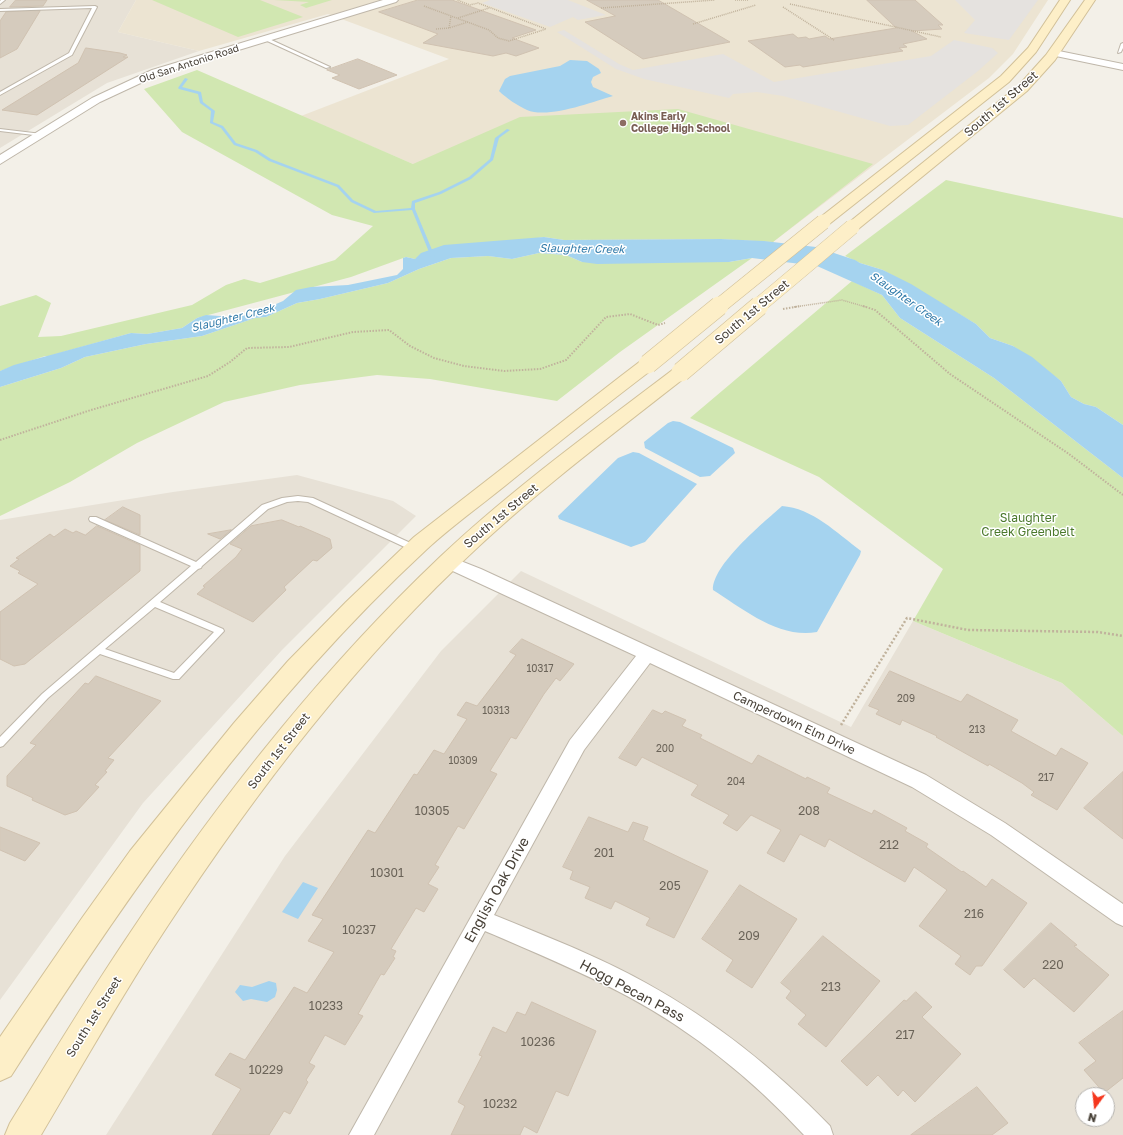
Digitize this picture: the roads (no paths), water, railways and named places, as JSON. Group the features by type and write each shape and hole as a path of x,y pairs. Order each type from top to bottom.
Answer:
{"main road":[{"name":"South 1st Street","path":"0,1065 94,922 168,822 234,738 282,682 345,616 414,548 648,364 823,222 1005,79 1032,50 1065,0"},
{"name":"South 1st Street","path":"22,1135 140,944 199,857 283,744 334,682 448,562 524,496 681,372 852,227 1023,88 1054,53 1090,0"},
{"path":"414,548 448,562"}],"street":[{"name":"Old San Antonio Road","path":"0,160 96,100 156,72 393,0"},
{"path":"1054,53 1123,67"},
{"name":"Camperdown Elm Drive","path":"448,562 475,573 920,781 1011,836 1123,916"},
{"name":"English Oak Drive","path":"361,1135 577,745 647,654"},
{"name":"Hogg Pecan Pass","path":"481,919 609,975 686,1020 768,1084 821,1135"}],"lane":[{"path":"0,3 3,0"},
{"path":"0,10 95,7 71,54 0,94"},
{"path":"266,39 328,68"},
{"path":"1119,52 1123,44"},
{"path":"0,87 11,88"},
{"path":"0,130 42,135"},
{"path":"0,743 45,696 265,507 276,502 300,498 310,500 414,548"},
{"path":"93,519 198,566"},
{"path":"98,650 176,677 220,631 154,603"}],"water":[{"path":"570,60 587,61 599,69 601,73 593,77 591,82 593,87 613,96 570,109 536,112 527,110 499,91 505,79 510,76 560,66"},
{"name":"Slaughter Creek","path":"544,237 564,240 721,239 764,241 816,247 883,270 911,284 976,324 990,338 1013,346 1032,357 1061,381 1071,397 1084,404 1096,407 1123,425 1123,478 994,378 900,318 882,295 817,266 752,258 729,262 597,264 582,262 566,255 539,253 512,259 488,256 451,258 419,269 388,283 297,303 266,317 255,318 202,336 146,344 85,357 61,368 0,387 0,371 14,365 131,333 147,334 182,328 197,318 206,315 233,317 253,314 283,301 296,290 311,287 348,285 397,275 403,269 403,258 406,257 415,259 421,253 444,245"},
{"path":"673,421 680,422 733,448 735,453 710,476 700,477 645,448 644,442 668,423"},
{"path":"633,452 639,453 697,484 645,542 631,547 559,519 558,516 618,458"},
{"path":"782,506 804,511 814,516 861,551 817,632 803,633 775,627 762,621 713,590 715,580 729,557 752,533"},
{"path":"303,882 318,888 298,919 282,912"},
{"path":"269,981 276,983 277,990 275,997 267,1002 251,999 243,1001 235,992 240,985 252,987"}],"waterway":[{"path":"186,79 180,88 200,93 201,102 213,111 211,122 222,127 235,144 256,151 270,160 338,186 352,201 375,212 413,209"},
{"path":"413,209 413,202 440,193 470,178 492,159 497,138 508,130"},
{"path":"413,209 433,257"}],"place":[{"name":"Akins Early College High School","path":"623,123"}],"park label":[{"name":"Slaughter Creek Greenbelt","path":"1028,525"}]}
